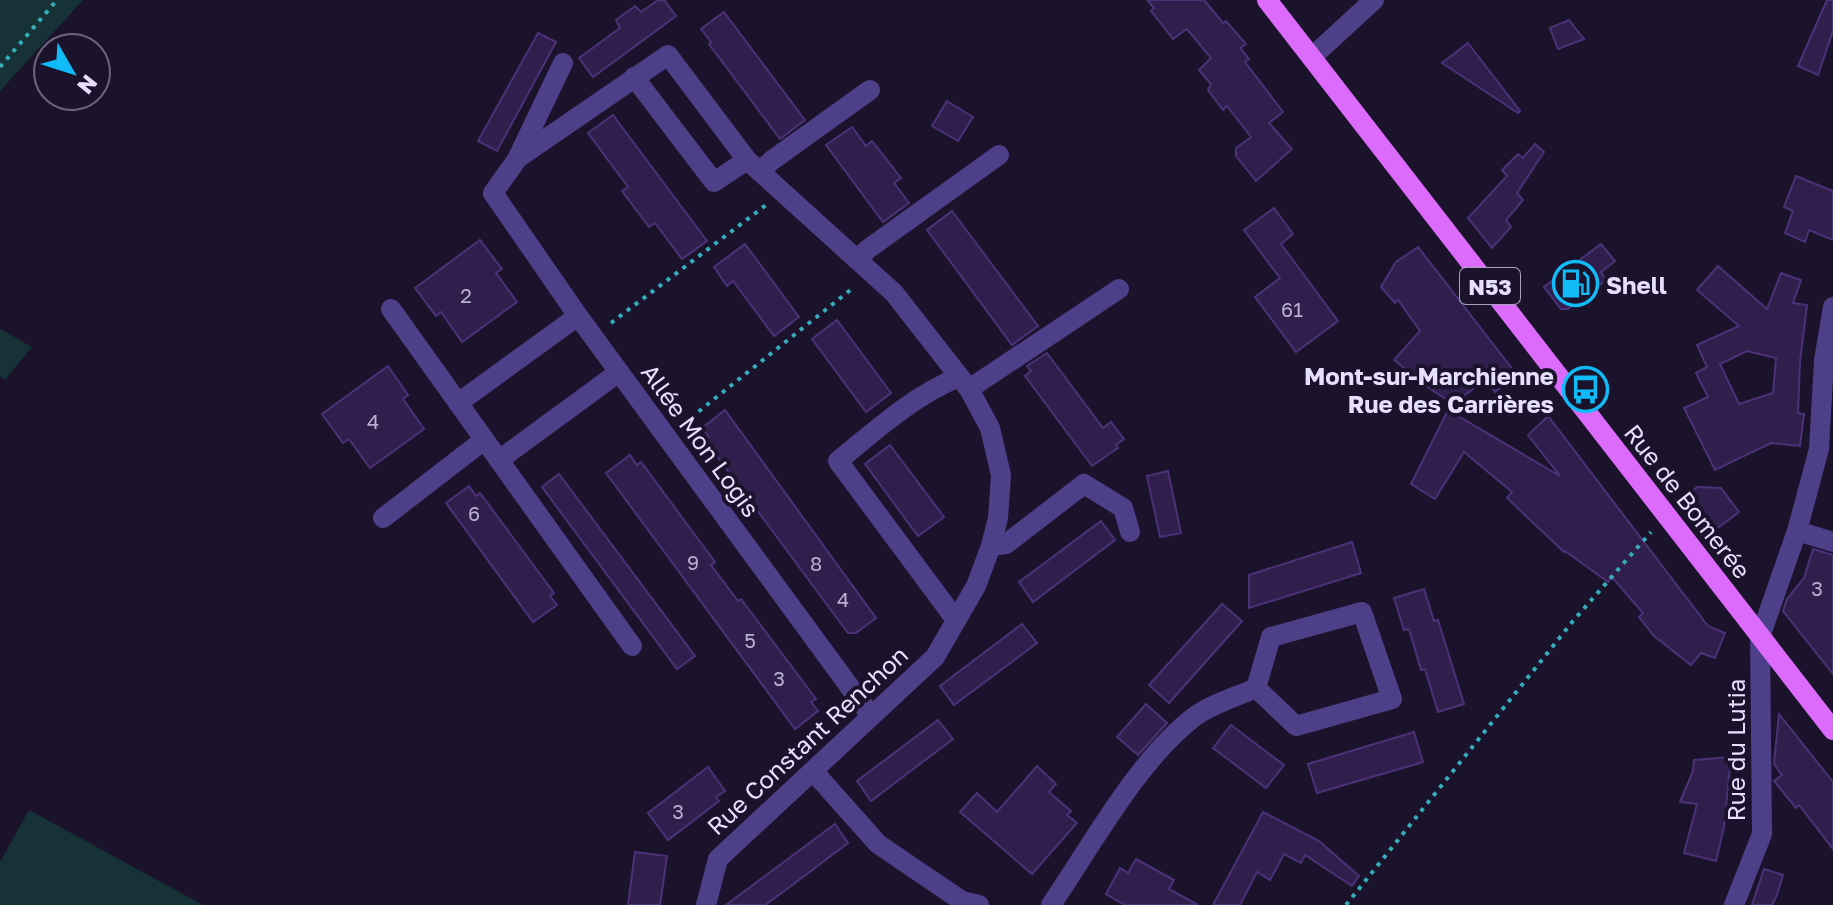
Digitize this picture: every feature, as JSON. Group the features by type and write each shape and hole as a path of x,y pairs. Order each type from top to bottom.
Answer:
{"main road":[{"name":"Rue de Bomerée","path":"1267,0 1833,730"}],"street":[{"path":"1312,57 1374,0"},
{"name":"Rue Constant Renchon","path":"493,193 518,158 668,55 754,166 894,293 964,383 990,428 1001,475 998,518 976,586 935,657 718,859 706,905"},
{"path":"518,158 563,63"},
{"path":"634,77 714,182 771,161 870,90"},
{"path":"864,266 868,249 999,155"},
{"name":"Allée Mon Logis","path":"493,193 593,337 871,716"},
{"path":"956,620 838,461 931,389 964,383 1119,289"},
{"name":"Rue du Lutia","path":"1734,905 1762,834 1760,637 1797,531 1819,449 1824,360 1833,307"},
{"path":"391,309 632,646"},
{"path":"458,403 578,316"},
{"path":"499,460 619,372"},
{"path":"383,518 484,440"},
{"path":"991,546 1006,544 1084,484 1123,508 1130,532"},
{"path":"1797,531 1833,542"},
{"path":"1051,905 1134,782 1172,737 1197,715 1256,688 1271,637 1362,612 1392,699 1296,726 1256,688"},
{"path":"813,771 878,844 962,901 979,905"}],"path":[{"path":"0,67 57,0"},
{"path":"593,337 782,192"},
{"path":"667,437 864,266"},
{"path":"1346,905 1573,621 1667,516"}],"green space":[{"path":"0,0 83,0 54,32 32,32 32,56 0,91"},
{"path":"0,329 32,347 5,380 0,376"},
{"path":"29,810 203,905 0,905 0,862"}],"building":[{"path":"658,0 664,0 676,16 593,77 579,58 620,28 616,20 635,6 641,12"},
{"path":"1147,0 1204,0 1246,44 1240,48 1249,59 1245,62 1283,112 1269,123 1292,149 1256,181 1236,156 1236,148 1251,137 1227,106 1223,110 1208,90 1211,84 1199,70 1211,58 1187,29 1173,39 1151,11 1154,8"},
{"path":"1827,0 1833,0 1833,31 1818,75 1798,66"},
{"path":"724,12 805,120 780,139 701,29"},
{"path":"1569,20 1584,39 1558,49 1550,28"},
{"path":"538,33 556,42 497,151 478,141"},
{"path":"1468,43 1520,111 1518,113 1442,63"},
{"path":"947,101 973,117 958,141 932,126"},
{"path":"613,115 707,241 682,259 655,223 649,227 622,191 628,187 588,133"},
{"path":"852,127 866,146 872,141 901,178 894,183 909,203 883,222 826,145"},
{"path":"1535,144 1544,152 1517,193 1523,200 1506,220 1511,227 1492,248 1468,218 1507,176 1502,170 1518,154 1523,158"},
{"path":"1796,176 1833,191 1833,240 1809,230 1805,242 1785,233 1793,211 1784,207"},
{"path":"1274,208 1293,234 1281,244 1338,321 1296,352 1255,297 1280,278 1244,230"},
{"path":"952,211 1038,326 1012,345 927,230"},
{"path":"480,240 502,269 496,273 517,302 462,342 441,312 436,316 415,288"},
{"path":"745,244 799,317 774,336 733,281 727,286 714,267"},
{"name":"Shell","path":"1601,244 1615,261 1601,272 1606,280 1568,309 1561,309 1544,287"},
{"path":"1418,247 1517,375 1495,392 1485,380 1453,404 1408,374 1394,360 1420,331 1398,300 1395,303 1381,287 1396,262"},
{"path":"1718,266 1767,309 1781,273 1801,280 1793,303 1807,305 1800,362 1798,413 1804,414 1800,446 1771,443 1715,470 1684,408 1708,397 1696,373 1707,367 1697,345 1739,326 1697,290","holes":["1747,351 1776,358 1773,393 1739,404 1720,364"]},
{"path":"837,320 891,393 866,412 812,339"},
{"path":"1047,353 1103,428 1111,422 1124,439 1116,445 1118,448 1092,466 1025,376 1031,371 1027,366"},
{"path":"388,366 408,395 403,399 424,429 370,468 349,439 343,443 322,414"},
{"path":"725,410 876,618 856,633 848,633 705,440 709,437 702,428"},
{"path":"1448,410 1560,476 1528,435 1548,416 1708,626 1725,633 1715,658 1701,653 1691,665 1654,636 1639,617 1643,613 1612,577 1608,582 1564,552 1507,498 1512,492 1464,452 1435,499 1411,484"},
{"path":"890,445 944,517 918,536 865,464"},
{"path":"630,455 637,465 641,462 715,562 711,565 738,601 741,599 816,699 811,702 818,711 795,729 606,473"},
{"path":"1168,471 1181,533 1160,537 1147,476"},
{"path":"559,474 695,656 677,669 542,487"},
{"path":"469,486 476,496 480,493 554,593 550,596 557,605 533,622 446,503"},
{"path":"1697,487 1721,488 1739,512 1712,532 1685,497"},
{"path":"1101,521 1115,540 1033,602 1019,582"},
{"path":"1352,542 1361,573 1249,608 1249,575"},
{"path":"1813,549 1833,555 1833,674 1783,611 1787,599 1804,578"},
{"path":"1424,589 1434,621 1438,620 1464,704 1438,712 1425,669 1421,670 1409,629 1404,630 1394,598"},
{"path":"1222,604 1242,621 1169,703 1149,685"},
{"path":"1022,624 1037,643 954,705 940,686"},
{"path":"1146,704 1167,723 1138,755 1117,737"},
{"path":"1779,714 1833,782 1833,849 1799,805 1796,808 1774,781 1782,775 1774,764"},
{"path":"938,720 953,739 871,801 857,781"},
{"path":"1231,725 1284,765 1266,788 1213,748"},
{"path":"1414,732 1423,762 1317,793 1308,764"},
{"path":"1731,757 1724,827 1716,861 1684,853 1697,804 1680,802 1693,771 1694,760"},
{"path":"1037,766 1056,784 1049,792 1071,811 1067,815 1077,823 1032,874 960,812 977,793 997,812"},
{"path":"708,767 725,791 716,797 719,801 668,840 648,813"},
{"path":"1263,812 1319,841 1359,876 1352,886 1305,855 1301,863 1284,854 1270,880 1257,872 1240,905 1213,905"},
{"path":"835,824 848,843 787,889 765,905 726,905"},
{"path":"635,852 667,856 660,905 628,905"},
{"path":"1136,859 1174,880 1169,889 1198,905 1125,905 1106,894 1120,868 1128,873"},
{"path":"1764,869 1783,875 1777,895 1772,905 1752,905"}],"place":[{"name":"Shell","path":"1575,284"},
{"name":"Mont-sur-Marchienne Rue des Carrières","path":"1585,389"}]}
